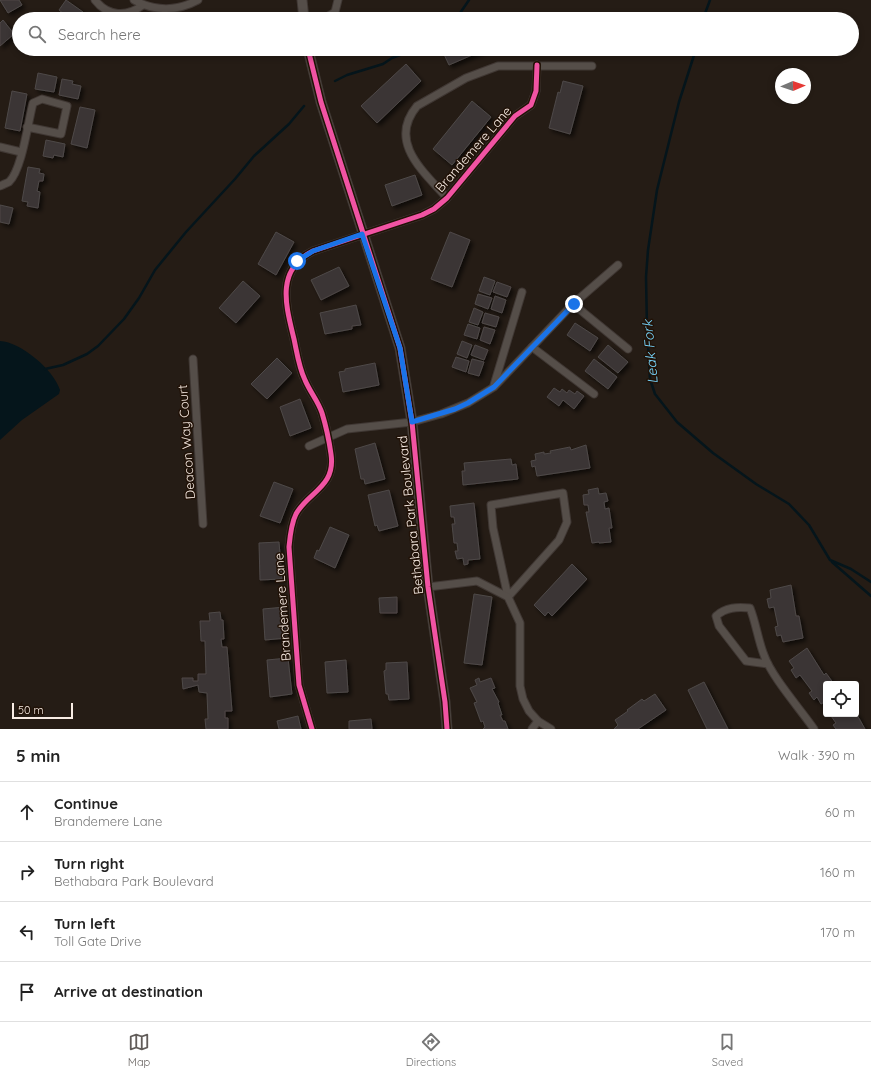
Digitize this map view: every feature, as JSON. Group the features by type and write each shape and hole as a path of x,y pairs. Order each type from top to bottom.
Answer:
{"street":[{"path":"95,0 106,11 111,12"},
{"path":"134,0 153,8 171,9 188,5 198,0"},
{"path":"302,0 303,12"},
{"path":"336,12 338,0"},
{"path":"128,12 136,10 143,5"},
{"name":"Bethabara Park Boulevard","path":"310,56 318,91 362,234 400,348 412,422 428,587 445,702 447,729"},
{"path":"447,198 411,155 406,144 406,133 413,112 427,100 466,78 487,69 512,65 592,66"},
{"name":"Brandemere Lane","path":"312,729 299,685 289,547 291,532 297,514 317,493 328,478 332,455 322,413 305,380 300,366 287,311 286,289 293,268 302,256 362,234 422,215 434,209 447,198 515,116 531,105 536,91 537,65"},
{"path":"0,186 9,182 19,165 27,127 33,103 42,99 67,106 61,134 27,127"},
{"path":"0,147 22,152"},
{"path":"309,446 328,437 358,427 412,422 455,409 468,403 494,387 574,304 618,265"},
{"path":"494,387 522,292"},
{"path":"574,304 628,349"},
{"path":"532,347 594,394"},
{"name":"Deacon Way Court","path":"193,359 203,524"},
{"path":"508,597 559,540 567,522 563,492 491,505 493,528 508,597 520,623 521,692 529,710 538,721 551,729"},
{"path":"428,587 477,581 508,597"},
{"path":"768,664 746,661 719,626 716,616 722,610 736,607 750,608 756,622 764,656 768,664 814,729"},
{"path":"532,729 538,721"}],"shaded area":[{"path":"0,341 17,346 36,358 57,382 60,390 59,394 22,420 0,440"}],"building":[{"path":"0,0 19,0 22,5 8,13"},
{"path":"66,0 83,12 61,12 59,10"},
{"path":"3,20 12,31 12,36 0,46 0,23"},
{"path":"445,56 470,56 449,65"},
{"path":"406,64 421,81 377,123 361,106"},
{"path":"38,73 57,77 54,92 35,89"},
{"path":"62,79 73,81 72,84 81,86 78,99 59,95"},
{"path":"563,81 583,86 570,134 549,128 558,92 560,93"},
{"path":"12,91 27,94 20,131 5,128"},
{"path":"472,101 491,117 452,165 433,149"},
{"path":"80,107 95,110 87,148 71,144"},
{"path":"46,140 65,144 63,157 54,155 53,158 43,156"},
{"path":"28,167 40,169 39,173 44,174 43,181 39,181 37,191 40,192 38,208 27,206 28,202 22,201"},
{"path":"415,175 422,195 392,206 385,185"},
{"path":"0,205 13,208 9,224 0,222"},
{"path":"276,232 294,242 276,275 258,264"},
{"path":"450,232 470,240 452,287 431,279"},
{"path":"339,267 349,286 321,300 311,280"},
{"path":"484,277 495,281 490,295 479,291"},
{"path":"243,281 260,296 236,323 219,308"},
{"path":"497,282 511,287 507,297 493,292"},
{"path":"478,294 492,298 488,309 475,304"},
{"path":"495,296 506,300 502,313 491,309"},
{"path":"356,305 361,325 352,326 352,329 325,334 320,313"},
{"path":"474,308 483,312 478,325 469,322"},
{"path":"485,313 499,317 496,327 482,323"},
{"path":"575,323 598,338 590,351 567,335"},
{"path":"468,324 480,328 477,339 464,335"},
{"path":"484,327 495,330 490,344 480,340"},
{"path":"462,341 472,345 467,358 457,354"},
{"path":"475,345 488,350 484,360 471,355"},
{"path":"608,345 628,362 618,373 598,357"},
{"path":"456,357 469,361 466,372 452,367"},
{"path":"277,358 292,373 267,399 251,384"},
{"path":"472,359 484,362 479,376 468,373"},
{"path":"594,359 617,377 608,389 585,371"},
{"path":"375,363 379,385 343,392 339,372 345,371 345,369"},
{"path":"554,388 560,392 562,389 567,393 569,390 575,394 577,391 584,396 574,409 563,400 559,406 547,397"},
{"path":"300,399 311,428 290,436 280,407"},
{"path":"375,443 385,479 365,484 364,479 361,479 355,449"},
{"path":"586,445 590,468 537,476 535,466 532,467 531,461 536,460 535,454 544,452 544,454 551,453 550,451 570,447 571,450"},
{"path":"511,459 512,465 516,464 518,479 463,485 462,471 465,471 464,463"},
{"path":"274,482 293,489 280,523 260,516"},
{"path":"598,488 599,494 606,493 608,501 604,502 605,509 609,508 612,528 609,528 611,542 592,543 586,512 589,512 588,505 584,505 583,495 589,494 588,490"},
{"path":"389,490 398,526 379,531 377,525 375,526 368,495"},
{"path":"474,503 480,559 468,560 468,564 464,565 463,558 457,559 455,551 458,551 457,543 454,543 452,524 455,524 454,517 451,517 450,506"},
{"path":"330,527 349,535 335,568 314,558 317,550 319,551"},
{"path":"279,542 282,579 260,580 259,543"},
{"path":"572,564 587,579 552,616 548,612 545,616 534,605"},
{"path":"791,585 796,616 799,616 803,638 783,642 781,635 777,636 775,627 778,626 774,607 769,608 767,599 771,598 770,590"},
{"path":"474,594 492,597 482,665 464,663"},
{"path":"397,597 397,613 380,613 379,598"},
{"path":"285,607 287,638 265,640 263,609"},
{"path":"220,612 221,620 223,620 224,639 221,639 222,647 227,647 232,711 225,711 225,718 228,718 228,729 206,729 205,719 208,719 207,693 199,692 198,685 183,689 182,678 193,678 193,681 198,681 198,674 206,674 205,641 201,641 200,621 210,621 209,613"},
{"path":"807,648 824,675 826,673 832,681 823,681 823,703 821,704 817,697 814,700 809,693 812,691 800,675 796,678 791,670 794,668 789,661"},
{"path":"288,658 292,694 270,697 267,660"},
{"path":"346,660 348,692 327,693 325,662"},
{"path":"407,662 409,699 389,700 388,694 386,694 384,671 386,670 386,663"},
{"path":"479,678 480,682 491,678 495,688 492,689 499,702 502,715 500,715 503,721 505,721 508,729 483,729 485,727 483,721 481,722 474,703 477,702 470,688 477,685 475,680"},
{"path":"704,682 728,729 707,729 688,690"},
{"path":"655,694 666,710 638,729 614,729 618,725 615,720 642,699 644,701"},
{"path":"298,716 301,729 279,729 277,721"},
{"path":"832,717 858,717 865,729 836,729 833,725 836,723"},
{"path":"371,719 372,729 349,729 349,721"}],"waterway":[{"path":"461,12 469,0"},
{"name":"Leak Fork","path":"706,12 710,0"},
{"path":"335,81 347,75 383,64 397,56"},
{"name":"Leak Fork","path":"694,56 679,102 657,190 648,250 646,277 647,328 650,379 655,394 677,422 713,453 756,484 789,504 809,525 830,560 851,569 871,582"},
{"path":"45,369 63,365 87,354 98,346 124,319 139,298 155,270 186,232 254,156 289,124 304,106"},
{"path":"832,562 871,596"}],"cycle path":[{"path":"310,56 321,102 400,348 412,422 428,587 445,702 447,729"},
{"path":"312,729 299,685 289,547 290,534 294,518 301,506 325,482 331,465 331,454 322,413 309,389 298,360 286,302 288,278 293,268 301,259 313,251 422,215 434,209 447,198 515,116 531,105 536,91 537,65"}],"route":[{"path":"297,261 302,256 313,251 362,234 400,348 412,422 455,409 494,387 574,304"}]}
